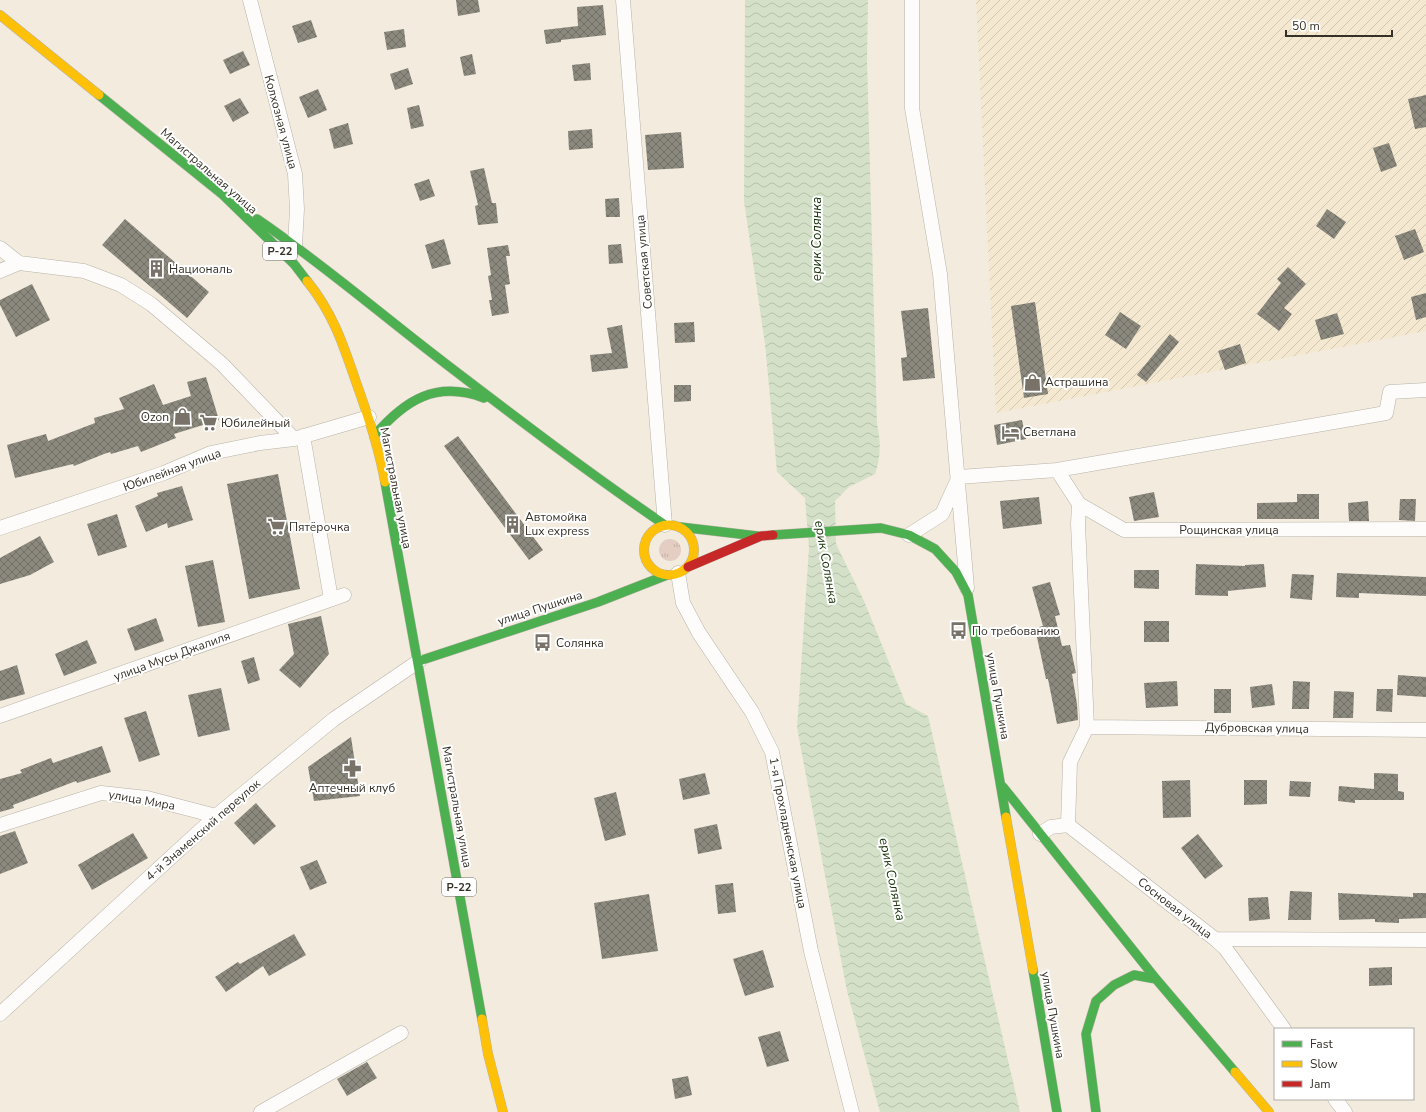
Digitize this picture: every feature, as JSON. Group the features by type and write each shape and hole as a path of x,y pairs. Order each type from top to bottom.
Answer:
{"main road":[{"name":"Магистральная улица","path":"0,15 222,194 294,264 317,293 336,324 369,417 382,469 419,661 488,1054 503,1112"},
{"path":"222,194 295,245 446,364 594,476 665,525"},
{"path":"374,436 399,409 435,392 460,391 482,397 513,414"},
{"path":"680,527 692,538 694,553 678,572 655,570 650,566 645,554 646,541 649,535 659,527 665,525 761,536"},
{"name":"улица Пушкина","path":"419,661 598,602 678,572 761,536 881,528 909,535 935,549 956,572 968,595 1057,1112"},
{"path":"1002,786 1156,979 1269,1112"},
{"path":"1096,1112 1086,1034 1096,1001 1114,985 1134,975 1156,979"}],"street":[{"name":"Колхозная улица","path":"250,0 295,174 297,210 295,245"},
{"name":"Советская улица","path":"623,0 665,525"},
{"path":"912,0 912,108 940,274 959,477 968,595"},
{"path":"0,248 19,263"},
{"path":"0,271 19,263 84,271 121,284 151,304 222,364 298,438 331,600"},
{"path":"959,477 1057,470 1386,414 1390,392 1426,390"},
{"name":"Юбилейная улица","path":"0,528 164,473 212,453 260,443 298,438 369,417"},
{"name":"Рощинская улица","path":"1057,470 1079,504 1124,530 1426,529"},
{"path":"909,535 942,514 959,477"},
{"path":"1040,834 1051,828 1068,825 1070,762 1087,727 1078,524 1079,504"},
{"name":"1-я Прохладненская улица","path":"678,572 682,601 699,633 752,712 772,752 811,951 852,1112"},
{"name":"улица Мусы Джалиля","path":"0,716 331,600 344,594"},
{"name":"4-й Знаменский переулок","path":"0,1014 216,816 334,719 419,661"},
{"name":"Дубровская улица","path":"1087,727 1426,730"},
{"name":"улица Мира","path":"0,825 101,793 147,798 216,816"},
{"name":"Сосновая улица","path":"1068,825 1215,939 1426,940"},
{"path":"1215,939 1225,948 1283,1028"},
{"path":"261,1112 401,1033"},
{"path":"1336,1100 1345,1112"}],"shaded area":[{"path":"976,0 1426,0 1426,331 996,413"}],"green space":[{"path":"670,539 678,542 681,550 678,558 670,561 662,558 659,550 662,542"}],"water":[{"name":"ерик Солянка","path":"745,0 868,0 867,60 877,424 880,449 875,474 849,487 835,501 836,544 864,601 906,704 928,716 1020,1112 880,1112 847,991 797,728 809,548 805,498 777,472 765,344 744,201"}],"building":[{"path":"456,0 478,0 480,12 458,16"},
{"path":"603,5 606,35 561,40 561,42 546,44 544,30 578,26 577,7"},
{"path":"311,20 317,37 298,43 292,26"},
{"path":"404,29 406,47 387,50 384,32"},
{"path":"243,51 250,65 230,74 223,60"},
{"path":"472,54 476,74 464,76 460,57"},
{"path":"590,63 591,80 574,81 572,65"},
{"path":"408,68 413,84 395,90 390,74"},
{"path":"318,89 327,110 308,118 299,97"},
{"path":"1426,95 1426,127 1415,129 1408,99"},
{"path":"240,98 249,113 233,122 224,106"},
{"path":"419,105 424,126 411,129 407,108"},
{"path":"348,123 353,144 334,149 329,129"},
{"path":"592,129 593,148 569,150 568,131"},
{"path":"681,132 684,168 648,170 645,135"},
{"path":"1389,143 1397,166 1381,172 1373,148"},
{"path":"484,168 492,203 496,203 498,223 478,225 475,206 478,205 470,171"},
{"path":"429,179 435,196 420,201 414,184"},
{"path":"619,198 620,217 606,217 605,199"},
{"path":"1327,209 1346,222 1334,239 1316,226"},
{"name":"Националь","path":"125,219 209,292 187,318 102,245"},
{"path":"1415,229 1424,252 1404,260 1395,236"},
{"path":"444,239 451,264 432,269 425,245"},
{"path":"621,244 623,263 609,264 608,245"},
{"path":"508,245 510,256 506,256 510,284 505,285 509,313 492,316 489,300 492,300 488,276 491,275 487,248"},
{"path":"1288,267 1306,284 1284,308 1292,314 1279,331 1257,314 1281,283 1277,279"},
{"path":"32,284 50,320 16,337 0,305 0,300"},
{"path":"1426,293 1426,317 1416,320 1411,297"},
{"path":"1035,302 1048,394 1024,398 1011,306"},
{"path":"928,308 935,378 903,381 901,358 907,357 901,311"},
{"path":"1120,312 1141,326 1126,349 1105,335"},
{"path":"1337,313 1344,334 1321,340 1315,320"},
{"path":"694,322 695,342 675,343 674,323"},
{"path":"622,325 628,368 592,372 590,355 612,353 607,328"},
{"path":"1170,334 1179,342 1146,382 1137,375"},
{"path":"1240,344 1246,363 1225,370 1218,351"},
{"path":"206,377 219,420 174,434 176,438 141,452 138,446 111,454 110,452 74,466 73,464 15,478 7,445 46,434 48,441 95,423 94,418 124,409 119,398 154,384 163,405 191,396 187,382"},
{"path":"674,385 691,385 691,401 674,402"},
{"name":"Светлана","path":"1022,420 1026,439 997,445 994,425"},
{"name":"Автомойка Lux express","path":"458,436 543,550 529,560 444,446"},
{"path":"278,474 300,589 249,599 227,484"},
{"path":"182,486 193,520 168,528 167,523 146,532 135,506 158,496 157,493"},
{"path":"1154,492 1159,517 1134,521 1129,497"},
{"path":"1297,494 1319,494 1319,519 1257,519 1257,503 1297,502"},
{"path":"1039,497 1042,524 1003,529 1000,501"},
{"path":"1400,499 1416,499 1415,521 1399,520"},
{"path":"1368,501 1369,521 1349,521 1348,503"},
{"path":"117,514 127,547 98,556 87,524"},
{"path":"40,536 54,562 30,575 0,584 0,558"},
{"path":"213,560 225,622 198,627 185,566"},
{"path":"1196,564 1245,566 1264,564 1266,587 1228,591 1228,596 1195,595"},
{"path":"1134,570 1159,570 1159,589 1134,588"},
{"path":"1337,573 1426,577 1426,596 1359,593 1359,598 1336,597"},
{"path":"1292,574 1314,575 1312,600 1290,598"},
{"path":"1050,582 1060,615 1055,616 1062,646 1070,645 1076,673 1072,674 1078,720 1057,724 1048,679 1046,679 1035,628 1043,626 1032,587"},
{"path":"321,616 329,654 300,688 279,670 294,654 288,624"},
{"path":"156,618 164,641 135,651 127,629"},
{"path":"1144,621 1169,621 1169,642 1144,642"},
{"path":"87,640 97,663 64,676 55,654"},
{"path":"254,657 260,680 248,684 241,661"},
{"path":"17,665 25,694 0,701 0,671"},
{"path":"1398,675 1426,677 1426,697 1397,695"},
{"path":"1177,681 1178,706 1146,708 1144,683"},
{"path":"1293,681 1310,682 1309,709 1292,709"},
{"path":"1272,684 1275,705 1252,708 1250,687"},
{"path":"221,688 230,730 198,737 188,695"},
{"path":"1214,689 1231,689 1231,713 1214,713"},
{"path":"1377,689 1393,689 1392,712 1376,711"},
{"path":"1334,691 1354,692 1353,718 1333,718"},
{"path":"146,711 160,755 139,762 124,718"},
{"path":"351,737 360,796 314,801 308,767"},
{"path":"102,746 111,772 77,783 76,781 13,805 14,808 0,812 0,779 22,773 20,770 51,758 53,763"},
{"path":"705,773 710,794 683,800 679,779"},
{"path":"1374,773 1398,774 1398,791 1404,792 1404,800 1355,800 1355,803 1338,801 1339,786 1374,789"},
{"path":"1190,780 1191,817 1163,818 1162,781"},
{"path":"1244,780 1267,780 1267,804 1244,805"},
{"path":"1290,781 1311,782 1310,797 1289,796"},
{"path":"616,792 626,835 605,841 594,798"},
{"path":"256,803 276,826 254,845 234,823"},
{"path":"717,824 722,849 698,854 694,829"},
{"path":"15,831 28,863 0,874 0,836"},
{"path":"133,833 148,858 92,890 78,865"},
{"path":"1198,834 1223,866 1205,879 1181,848"},
{"path":"317,860 327,883 310,890 300,867"},
{"path":"733,883 736,912 718,914 715,885"},
{"path":"1290,891 1312,892 1311,920 1288,920"},
{"path":"1338,893 1413,897 1413,893 1426,893 1426,918 1399,919 1399,923 1375,922 1375,919 1339,920"},
{"path":"649,894 658,951 602,959 594,903"},
{"path":"1268,897 1270,919 1249,921 1248,898"},
{"path":"294,934 306,955 269,976 263,966 226,992 215,977 238,962 240,964"},
{"path":"763,950 774,987 745,996 733,959"},
{"path":"1392,967 1392,985 1369,986 1369,968"},
{"path":"780,1031 789,1061 767,1067 758,1037"},
{"path":"367,1062 377,1078 347,1096 337,1079"},
{"path":"688,1076 692,1095 675,1099 672,1079"}],"traffic: fast":[{"path":"99,95 222,194 294,264 307,281"},
{"path":"257,219 329,272 422,346 527,426 665,525"},
{"path":"374,436 398,412 410,403 423,397 451,391 467,393 484,398"},
{"path":"385,482 482,1019"},
{"path":"680,527 757,536"},
{"path":"773,535 881,528 909,535 935,549 956,572 968,595 1006,817"},
{"path":"419,661 598,602 667,575"},
{"path":"1003,787 1156,979 1235,1072"},
{"path":"1033,970 1057,1112"},
{"path":"1096,1112 1086,1034 1096,1001 1114,985 1134,975 1156,979"}],"traffic: slow":[{"path":"0,15 99,95"},
{"path":"307,281 331,317 342,342 373,432 385,482"},
{"path":"669,525 679,527 687,532 692,540 694,550 692,560 687,568 679,573 669,575 659,573 651,568 646,560 644,550 646,540 651,532 659,527 669,525"},
{"path":"1006,817 1033,970"},
{"path":"482,1019 488,1054 503,1112"},
{"path":"1235,1072 1269,1112"}],"traffic: jam":[{"path":"688,567 761,536 773,535"}],"place":[{"name":"Националь","path":"156,269"},
{"name":"Астрашина","path":"1032,382"},
{"name":"Ozon","path":"182,417"},
{"name":"Юбилейный","path":"208,423"},
{"name":"Светлана","path":"1010,432"},
{"name":"Автомойка Lux express","path":"512,524"},
{"name":"Пятёрочка","path":"276,527"},
{"name":"По требованию","path":"959,631"},
{"name":"Солянка","path":"543,643"},
{"name":"Аптечный клуб","path":"352,769"}]}
